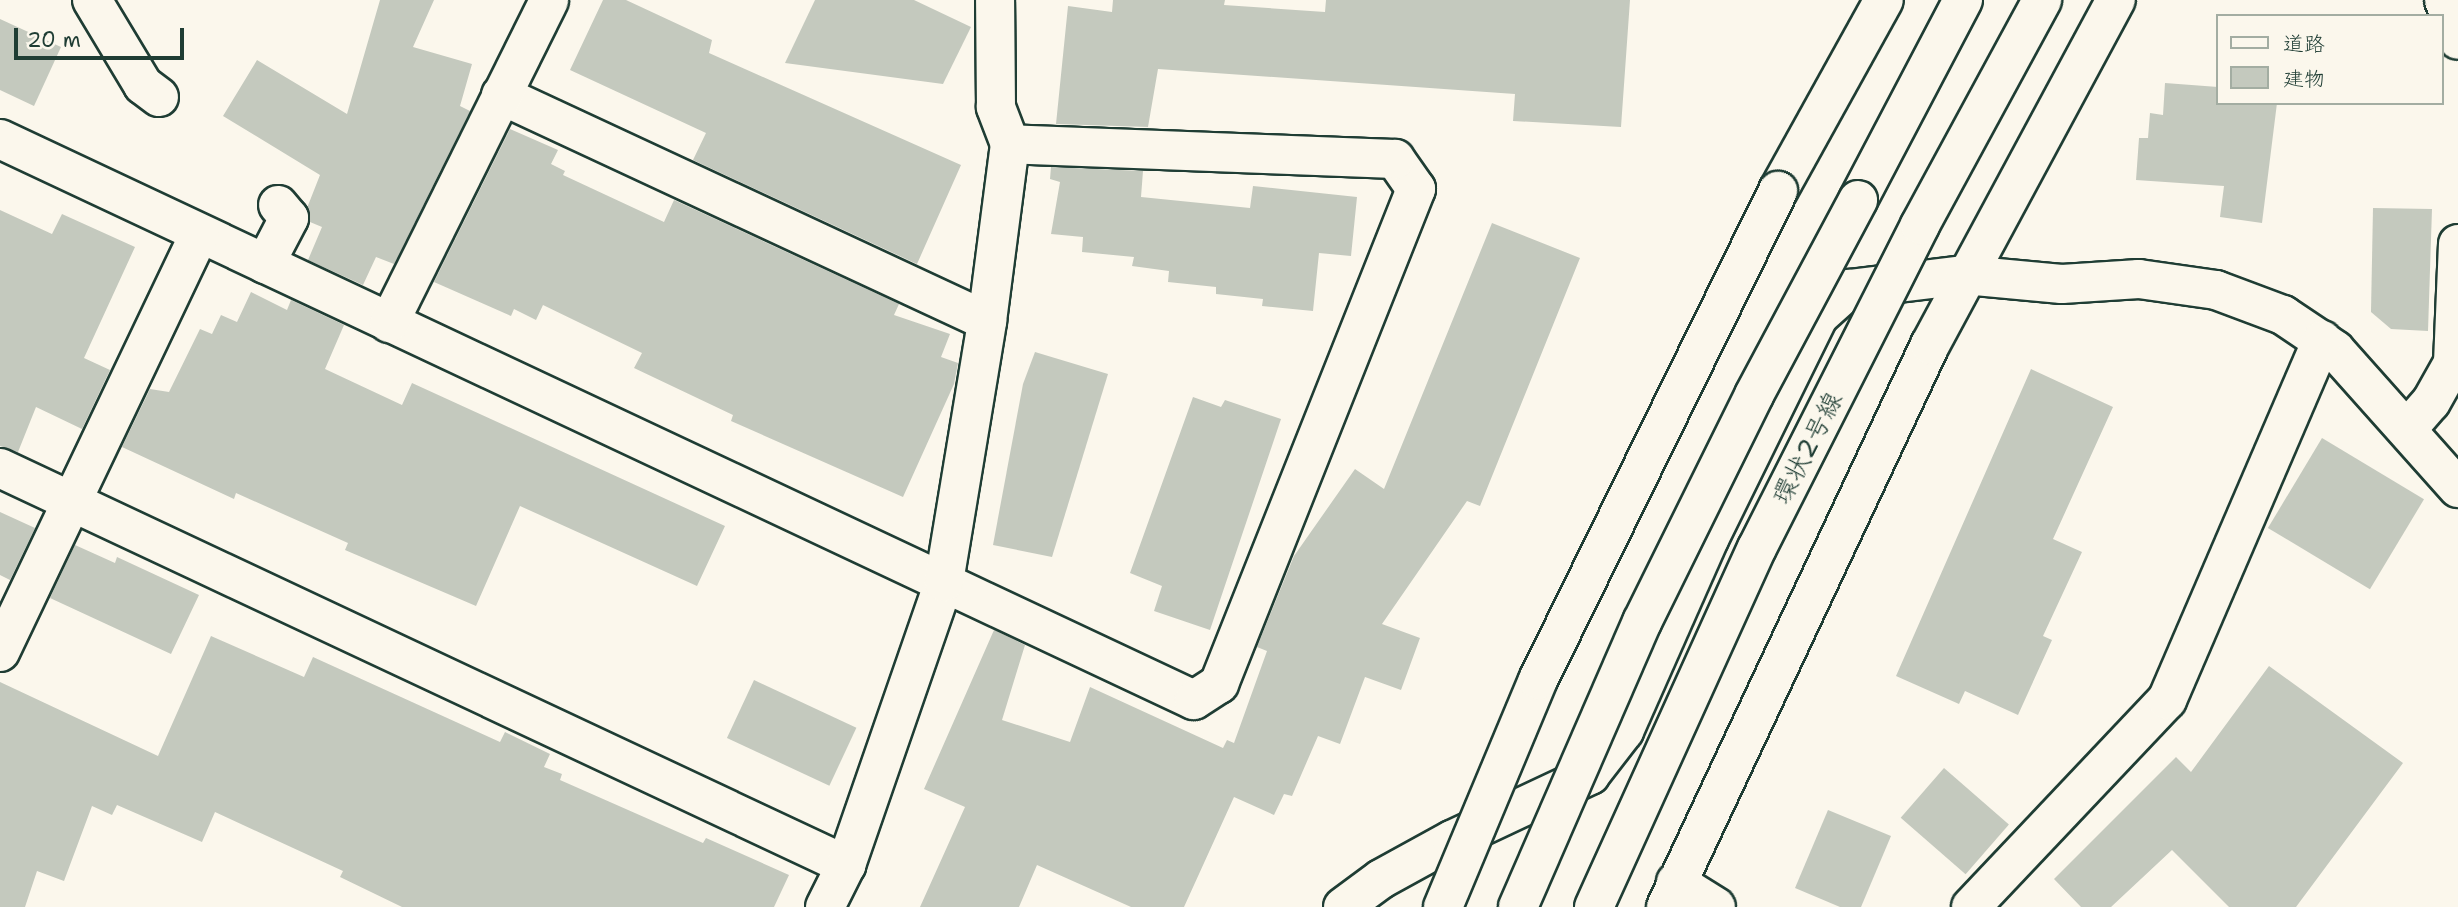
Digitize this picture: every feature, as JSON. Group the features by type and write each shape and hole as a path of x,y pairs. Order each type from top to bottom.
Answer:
{"street":[{"path":"92,0 143,85 159,97"},
{"path":"389,323 549,0"},
{"path":"825,907 846,866 944,582 987,320 1010,144 996,107 995,0"},
{"path":"1443,907 1538,680 1778,191 1884,0"},
{"path":"1518,907 1642,622 1754,395 1964,0"},
{"name":"環状2号線","path":"1594,907 1757,548 1920,225 2042,0"},
{"path":"1716,907 1671,895 1965,275 2116,0"},
{"path":"2444,0 2458,40"},
{"path":"500,95 987,320"},
{"path":"0,139 1194,700 1219,684 1416,189 1395,159 1010,144"},
{"path":"265,264 289,218 278,205"},
{"path":"0,652 199,234"},
{"path":"2409,427 2431,402 2453,363 2458,244"},
{"path":"1343,907 1381,879 1452,840 1590,775 1624,731 1709,539 1818,317 1849,289 1965,275 2062,284 2139,279 2216,290 2283,315 2322,340 2409,427 2458,488"},
{"path":"1971,907 2167,700 2322,340"},
{"path":"0,468 846,866"}],"building":[{"path":"380,0 434,0 413,47 472,64 460,106 470,111 394,264 376,257 363,285 308,260 322,227 310,222 307,208 320,175 223,116 257,60 347,114"},
{"path":"603,0 626,0 712,40 709,53 961,165 917,264 693,160 706,133 570,70"},
{"path":"815,0 914,0 971,27 943,84 785,63"},
{"path":"1113,0 1225,0 1224,5 1325,12 1326,0 1630,0 1621,127 1513,121 1515,94 1158,69 1148,127 1056,124 1068,6 1112,12"},
{"path":"0,19 61,47 34,106 0,90"},
{"path":"2165,83 2216,87 2216,105 2277,105 2262,223 2220,217 2224,186 2136,180 2139,138 2148,138 2150,113 2163,115"},
{"path":"510,129 558,150 551,164 565,171 563,175 664,222 674,200 899,304 894,315 950,334 941,357 958,363 954,384 903,497 731,421 733,415 634,368 642,353 543,305 536,320 514,309 511,316 434,282"},
{"path":"1051,167 1143,171 1141,197 1250,208 1253,186 1357,197 1351,256 1319,253 1313,311 1262,306 1263,299 1216,294 1216,287 1168,282 1169,271 1132,266 1134,257 1082,252 1083,237 1051,234 1060,182 1050,179"},
{"path":"2373,208 2432,209 2428,331 2391,329 2371,312"},
{"path":"0,210 52,234 62,214 135,247 84,358 110,370 82,429 36,407 18,452 0,446"},
{"path":"1492,223 1580,258 1480,506 1467,501 1382,624 1420,638 1401,690 1365,677 1340,744 1318,736 1292,796 1284,794 1274,815 1234,797 1184,907 1131,907 1037,865 1019,907 920,907 965,807 924,789 994,630 1025,645 1002,720 1070,742 1090,687 1223,748 1227,740 1234,743 1267,651 1257,647 1294,556 1355,469 1384,489"},
{"path":"251,292 287,310 291,300 344,325 325,369 402,405 412,383 725,526 697,586 520,506 476,606 345,550 348,543 236,493 234,499 122,447 150,389 169,392 200,329 212,334 221,315 237,322"},
{"path":"1035,352 1108,374 1052,557 993,545 1023,384"},
{"path":"2031,369 2113,407 2053,539 2082,552 2043,636 2052,640 2018,715 1965,691 1959,704 1896,676"},
{"path":"1193,397 1221,407 1225,400 1281,419 1210,630 1154,611 1162,586 1130,573"},
{"path":"2322,438 2424,499 2370,589 2268,528"},
{"path":"0,512 35,528 10,580 0,575"},
{"path":"75,545 115,563 117,557 199,595 171,654 50,598"},
{"path":"211,636 304,677 313,657 500,742 505,732 550,754 544,767 562,774 560,780 703,843 706,838 789,875 774,907 402,907 340,877 343,871 215,812 202,842 117,805 112,815 92,806 64,881 37,871 25,907 0,907 0,682 158,756"},
{"path":"2269,666 2403,763 2296,907 2229,907 2172,850 2111,907 2081,907 2054,879 2176,757 2191,772"},
{"path":"754,680 856,728 829,786 727,738"},
{"path":"1944,768 2009,824 1966,874 1901,818"},
{"path":"1828,810 1891,836 1861,907 1840,907 1795,888"}]}
